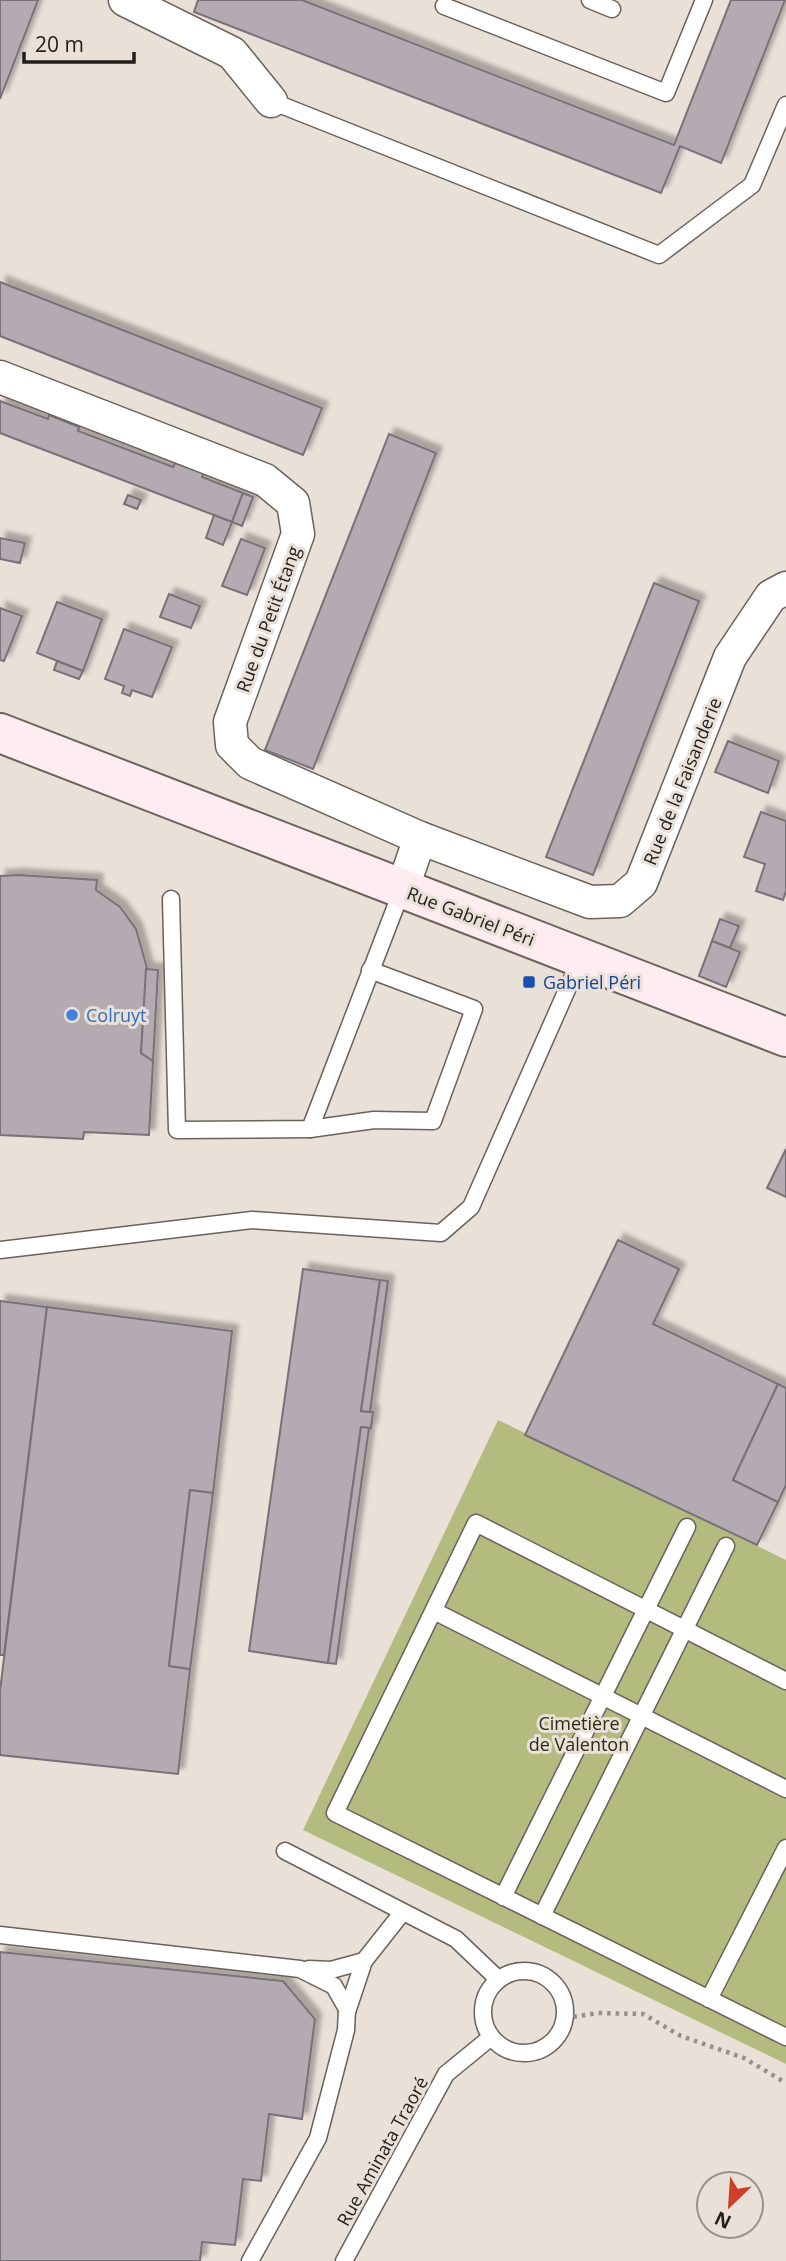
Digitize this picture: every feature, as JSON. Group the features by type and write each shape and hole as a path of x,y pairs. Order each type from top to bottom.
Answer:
{"street":[{"path":"125,0 232,53 271,101"},
{"name":"Rue du Petit Étang","path":"0,377 265,480 293,503 298,534 230,722 232,745 250,763 420,838"},
{"name":"Rue de la Faisanderie","path":"420,838 590,902 620,901 641,883 730,657 781,598"},
{"name":"Rue Gabriel Péri","path":"0,733 786,1037"},
{"path":"402,890 420,838"}],"lane":[{"path":"590,0 612,9"},
{"path":"444,6 666,93 704,0"},
{"path":"271,101 659,255 752,186 786,105"},
{"path":"310,1129 402,890"},
{"path":"171,899 177,1130 310,1129 374,1120 433,1121 474,1009 370,970"},
{"path":"0,1250 252,1220 441,1233 471,1207 581,958"},
{"path":"786,1681 476,1523 335,1813 786,2037"},
{"path":"503,1897 687,1527"},
{"path":"542,1916 726,1546"},
{"path":"434,1611 786,1789"},
{"path":"709,1999 786,1848"},
{"path":"285,1852 456,1939 498,1979"},
{"path":"250,2261 318,2138 346,2030 347,2012 364,1961 402,1913"},
{"path":"0,1935 300,1969 331,1970 364,1961"},
{"path":"300,1969 334,1986 347,2012"},
{"path":"530,1971 545,1976 557,1987 564,2002 565,2018 560,2033 549,2046 534,2053 518,2054 503,2048 490,2038 483,2023 482,2007 488,1991 498,1979 513,1972 530,1971"},
{"name":"Rue Aminata Traoré","path":"344,2261 446,2074 490,2038"}],"path":[{"path":"565,2018 598,2013 643,2014 681,2036 744,2059 786,2083"}],"green space":[{"name":"Cimetière de Valenton","path":"498,1420 786,1560 786,2064 303,1830"}],"building":[{"path":"0,0 38,0 0,99"},
{"path":"198,0 302,0 674,145 731,0 785,0 721,163 680,146 661,193 194,12"},
{"path":"0,282 322,408 303,455 0,336"},
{"path":"0,401 48,419 49,415 79,427 78,431 173,467 175,463 204,473 202,477 243,493 232,522 0,433"},
{"path":"389,434 436,453 313,769 265,750"},
{"path":"243,493 253,497 242,526 232,522"},
{"path":"128,495 141,500 137,509 124,504"},
{"path":"214,515 232,522 223,545 206,538"},
{"path":"0,538 25,543 20,563 0,559"},
{"path":"241,539 265,548 247,595 222,586"},
{"path":"654,583 699,601 593,875 546,857"},
{"path":"169,594 200,606 191,628 160,617"},
{"path":"57,602 102,619 83,671 37,653"},
{"path":"0,608 22,616 4,661 0,660"},
{"path":"124,629 172,647 152,697 132,690 130,696 122,693 124,686 105,679"},
{"path":"57,661 83,671 79,679 54,670"},
{"path":"728,741 779,761 768,793 715,772"},
{"path":"761,812 786,821 786,891 783,900 756,891 765,864 744,857"},
{"name":"Colruyt","path":"0,876 97,880 96,890 120,907 136,929 147,968 141,1053 153,1061 149,1135 84,1132 83,1139 0,1135"},
{"path":"720,919 739,926 730,948 712,941"},
{"path":"712,941 740,952 726,987 699,976"},
{"path":"146,969 158,970 153,1061 141,1053"},
{"path":"786,1149 786,1197 767,1188"},
{"path":"618,1240 679,1269 653,1324 778,1384 733,1480 778,1502 757,1545 525,1435"},
{"path":"303,1269 380,1280 361,1411 373,1412 371,1428 361,1427 328,1663 249,1651"},
{"path":"380,1280 388,1281 370,1412 361,1411"},
{"path":"0,1301 47,1307 4,1655 0,1655"},
{"path":"47,1307 232,1331 213,1493 190,1490 169,1666 190,1669 178,1774 0,1755 0,1691"},
{"path":"778,1384 786,1388 786,1485 778,1502 733,1480"},
{"path":"361,1427 369,1428 336,1664 328,1663"},
{"path":"190,1490 213,1493 190,1669 169,1666"},
{"path":"0,1952 283,1981 315,2019 302,2119 269,2114 261,2181 243,2179 235,2245 202,2242 200,2261 0,2261"}],"place":[{"name":"Gabriel Péri","path":"529,982"},
{"name":"Colruyt","path":"72,1015"}]}
